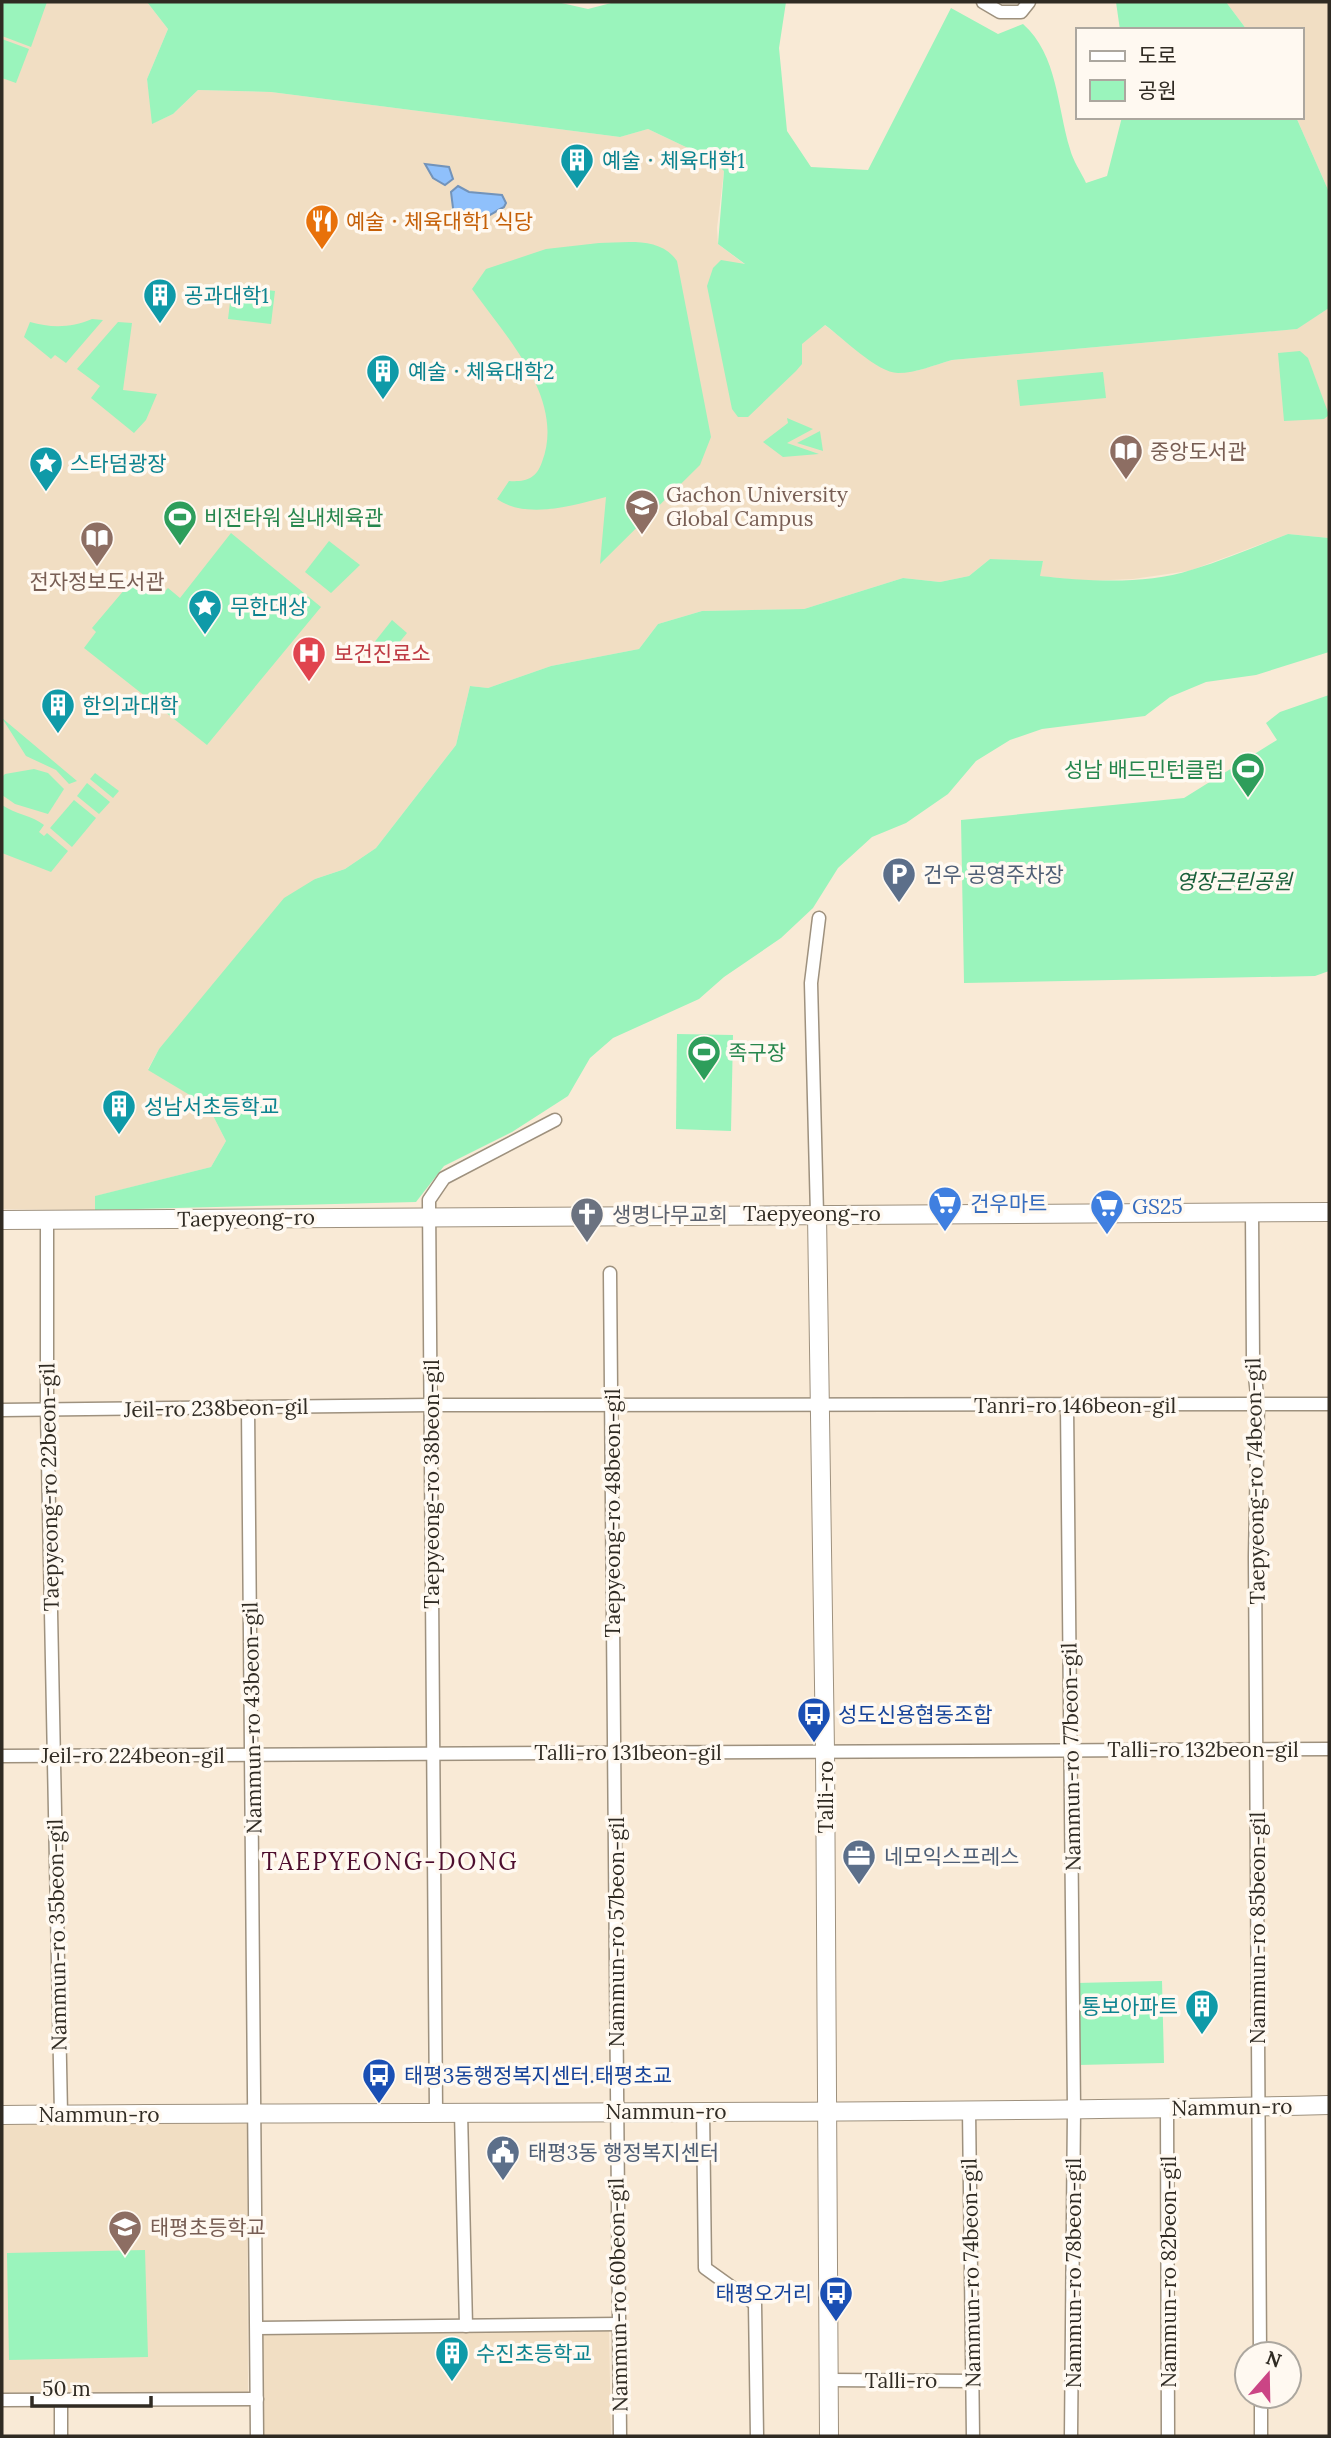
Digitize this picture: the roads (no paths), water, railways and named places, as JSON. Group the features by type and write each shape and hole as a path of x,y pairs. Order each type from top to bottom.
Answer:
{"main road":[{"name":"Taepyeong-ro","path":"2,1220 1329,1212"},
{"name":"Talli-ro","path":"817,1213 825,1751 830,2436"},
{"name":"Nammun-ro","path":"2,2115 703,2110 827,2112 1329,2105"}],"street":[{"path":"983,2 1000,12 1021,12 1029,2"},
{"path":"817,1213 811,983 819,918"},
{"path":"427,1216 429,1200 444,1178 555,1120"},
{"name":"Taepyeong-ro 74beon-gil","path":"1252,1212 1253,1357 1258,1404 1255,1552 1257,1749"},
{"name":"Taepyeong-ro 38beon-gil","path":"427,1216 431,1405 436,2112"},
{"name":"Taepyeong-ro 22beon-gil","path":"47,1220 47,1410 53,1755"},
{"name":"Taepyeong-ro 48beon-gil","path":"610,1273 614,1752"},
{"name":"Tanri-ro 146beon-gil","path":"611,1405 1329,1404"},
{"name":"Jeil-ro 238beon-gil","path":"2,1410 611,1405"},
{"name":"Nammun-ro 77beon-gil","path":"1067,1405 1074,2109"},
{"name":"Nammun-ro 43beon-gil","path":"248,1407 257,2436"},
{"name":"Nammun-ro 85beon-gil","path":"1257,1749 1260,2340"},
{"name":"Talli-ro 132beon-gil","path":"825,1751 1329,1749"},
{"name":"Talli-ro 131beon-gil","path":"432,1753 825,1751"},
{"name":"Nammun-ro 57beon-gil","path":"614,1752 617,2111"},
{"name":"Jeil-ro 224beon-gil","path":"2,1756 432,1753"},
{"name":"Nammun-ro 35beon-gil","path":"53,1755 61,2114"},
{"name":"Nammun-ro 82beon-gil","path":"1167,2108 1168,2436"},
{"name":"Nammun-ro 74beon-gil","path":"969,2109 973,2436"},
{"name":"Nammun-ro 78beon-gil","path":"1071,2436 1074,2109"},
{"path":"703,2110 705,2268 755,2304 757,2436"},
{"name":"Nammun-ro 60beon-gil","path":"617,2111 620,2436"},
{"path":"461,2112 466,2326"},
{"path":"257,2328 619,2324"},
{"name":"Talli-ro","path":"829,2380 972,2381"},
{"path":"2,2400 257,2399"},
{"path":"61,2400 61,2436"},
{"path":"1261,2410 1261,2436"}],"water":[{"path":"425,164 449,167 453,179 445,185 433,178"},
{"path":"458,186 469,192 502,195 506,203 504,207 479,221 460,221 454,216 451,192"}],"place":[{"name":"예술ㆍ체육대학1","path":"577,190"},
{"name":"예술ㆍ체육대학1 식당","path":"322,251"},
{"name":"공과대학1","path":"160,325"},
{"name":"예술ㆍ체육대학2","path":"383,401"},
{"name":"중앙도서관","path":"1126,481"},
{"name":"스타덤광장","path":"46,493"},
{"name":"Gachon University Global Campus","path":"642,536"},
{"name":"비전타워 실내체육관","path":"180,547"},
{"name":"전자정보도서관","path":"97,568"},
{"name":"무한대상","path":"205,636"},
{"name":"보건진료소","path":"309,683"},
{"name":"한의과대학","path":"58,735"},
{"name":"성남 배드민턴클럽","path":"1248,799"},
{"name":"건우 공영주차장","path":"899,904"},
{"name":"족구장","path":"704,1082"},
{"name":"성남서초등학교","path":"119,1136"},
{"name":"건우마트","path":"945,1233"},
{"name":"GS25","path":"1107,1236"},
{"name":"생명나무교회","path":"587,1244"},
{"name":"성도신용협동조합","path":"814,1744"},
{"name":"네모익스프레스","path":"859,1886"},
{"name":"통보아파트","path":"1202,2036"},
{"name":"태평3동행정복지센터.태평초교","path":"379,2105"},
{"name":"태평3동 행정복지센터","path":"503,2182"},
{"name":"태평초등학교","path":"125,2257"},
{"name":"태평오거리","path":"836,2323"},
{"name":"수진초등학교","path":"452,2383"}],"district":[{"name":"TAEPYEONG-DONG","path":"390,1861"}],"park label":[{"name":"영장근린공원","path":"1234,881"}]}
